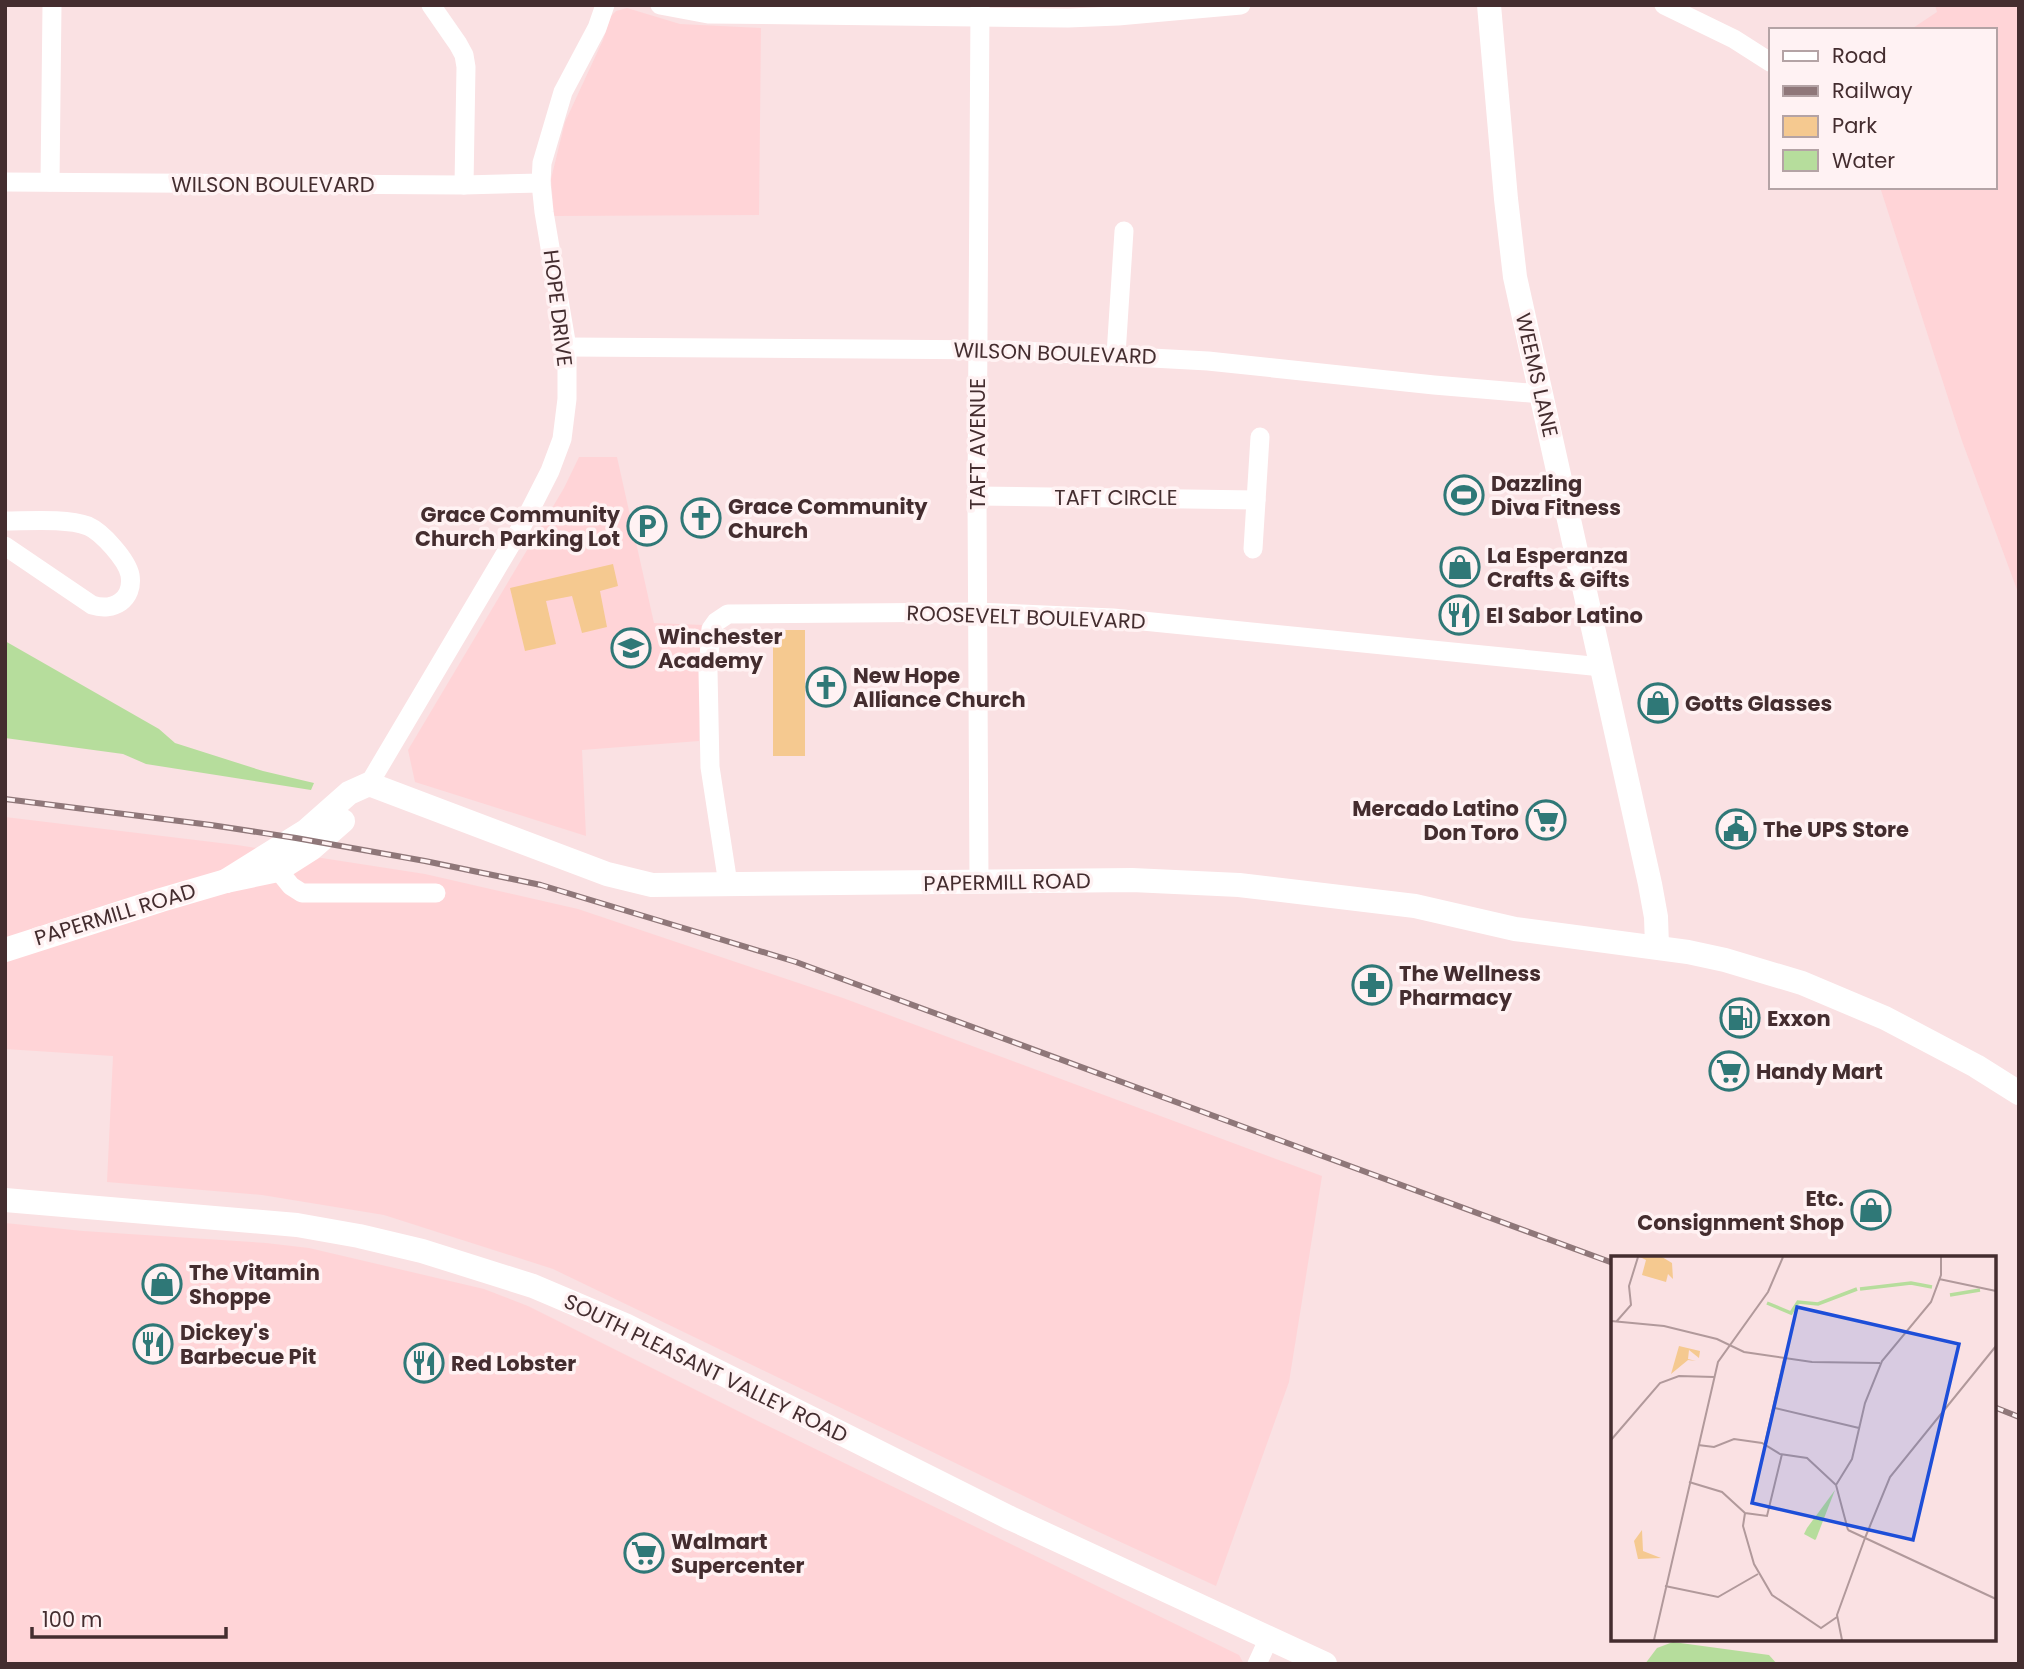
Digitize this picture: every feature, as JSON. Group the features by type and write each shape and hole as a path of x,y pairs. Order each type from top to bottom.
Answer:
{"main road":[{"name":"WEEMS LANE","path":"1489,5 1514,263 1650,884 1656,918 1657,946"},
{"name":"PAPERMILL ROAD","path":"5,950 226,881 278,870 311,849 353,812 365,796 369,784"},
{"name":"PAPERMILL ROAD","path":"226,881 306,831 349,793 369,784 629,881 652,885 1132,880 1240,885 1385,902 1415,906 1515,929 1657,946 1725,960 1802,983 1885,1018 1976,1066 2019,1093"},
{"name":"SOUTH PLEASANT VALLEY ROAD","path":"5,1200 298,1225 397,1245 455,1260 523,1283 625,1325 1007,1517 1269,1638 1289,1656 1325,1664"}],"street":[{"path":"50,182 52,5"},
{"path":"431,5 464,55 464,185"},
{"name":"HOPE DRIVE","path":"369,784 523,524 550,471 562,439 567,399 566,347 541,183 545,147 563,92 597,28 605,5"},
{"path":"660,5 708,14 980,11 1095,18 1241,5"},
{"path":"1664,5 1734,39 1769,61"},
{"name":"TAFT AVENUE","path":"979,882 977,496 980,11"},
{"name":"WILSON BOULEVARD","path":"5,181 464,185 541,183"},
{"path":"1116,355 1124,231"},
{"name":"WILSON BOULEVARD","path":"566,347 747,350 978,349 1116,355 1208,361 1541,394"},
{"path":"1253,549 1260,437"},
{"name":"TAFT CIRCLE","path":"977,496 1256,500"},
{"path":"5,521 75,523 87,526 106,540 128,568 128,593 117,605 108,608 92,605 5,546"},
{"name":"ROOSEVELT BOULEVARD","path":"728,884 709,757 709,637 713,625 724,616 736,612 977,612 1147,621 1602,667"},
{"path":"278,870 291,886 302,893 436,892"},
{"path":"1258,1664 1269,1638"}],"shaded area":[{"path":"1935,5 2019,5 2019,595 1962,441 1881,189 1996,189 1996,28 1913,28 1937,12"},
{"path":"627,8 680,24 761,28 759,215 554,216 551,179 565,122 603,40 611,16 616,11"},
{"path":"579,457 617,457 654,623 703,625 699,741 582,750 586,836 415,782 408,750 564,488"},
{"path":"5,817 237,845 425,874 578,909 843,998 1322,1176 1289,1382 1216,1586 553,1269 384,1215 262,1195 107,1182 113,1056 5,1049"},
{"path":"5,1223 309,1248 484,1289 528,1306 1239,1655 1244,1664 5,1664"}],"green space":[{"path":"613,564 618,586 600,591 607,627 582,633 572,596 546,601 556,644 525,651 510,588"},
{"path":"773,630 805,630 805,756 773,756"}],"water":[{"path":"5,641 159,729 175,743 263,771 314,783 311,790 146,764 123,754 5,738"},
{"path":"1673,1642 1769,1655 1777,1664 1645,1664 1657,1648"}],"railway":[{"path":"5,799 296,838 541,885 796,962 1611,1262"},
{"path":"1996,1408 2019,1417"}],"place":[{"name":"Dazzling Diva Fitness","path":"1464,495"},
{"name":"Grace Community Church","path":"701,518"},
{"name":"Grace Community Church Parking Lot","path":"647,526"},
{"name":"La Esperanza Crafts & Gifts","path":"1460,567"},
{"name":"El Sabor Latino","path":"1459,615"},
{"name":"Winchester Academy","path":"631,648"},
{"name":"New Hope Alliance Church","path":"826,687"},
{"name":"Gotts Glasses","path":"1658,703"},
{"name":"Mercado Latino Don Toro","path":"1546,820"},
{"name":"The UPS Store","path":"1736,829"},
{"name":"The Wellness Pharmacy","path":"1372,985"},
{"name":"Exxon","path":"1740,1018"},
{"name":"Handy Mart","path":"1729,1071"},
{"name":"Etc. Consignment Shop","path":"1871,1210"},
{"name":"The Vitamin Shoppe","path":"162,1284"},
{"name":"Dickey's Barbecue Pit","path":"153,1344"},
{"name":"Red Lobster","path":"424,1363"},
{"name":"Walmart Supercenter","path":"644,1553"}]}
